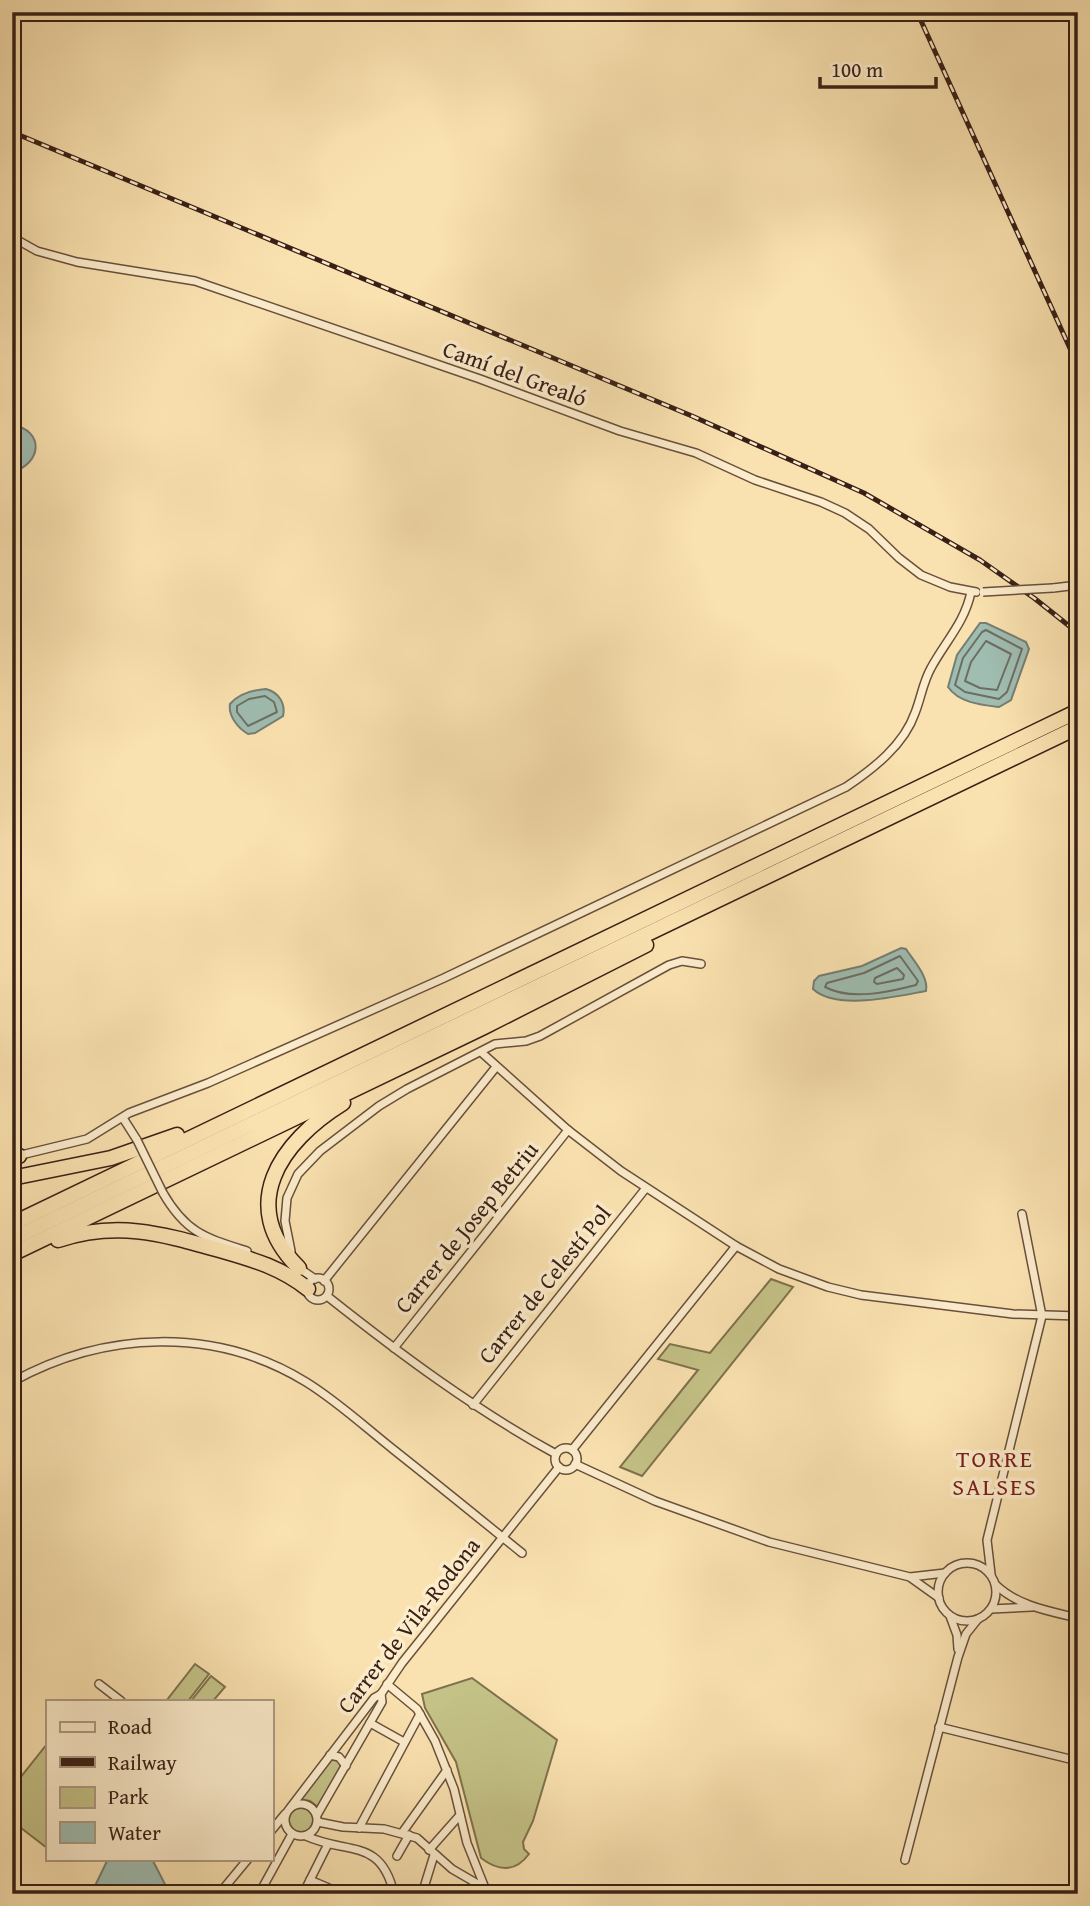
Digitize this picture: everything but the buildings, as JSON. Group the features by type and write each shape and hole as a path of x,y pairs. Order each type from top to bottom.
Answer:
{"highway":[{"path":"12,1224 1078,711"},
{"path":"12,1239 1078,727"},
{"path":"12,1254 544,998 871,833 898,813"},
{"path":"299,1268 285,1254 275,1237 268,1206 274,1174 286,1153 299,1138 321,1118 356,1095 501,1023 544,998"},
{"path":"12,1178 123,1154 186,1132 289,1085 304,1083"},
{"path":"12,1260 72,1235 109,1229 144,1231 259,1261 311,1284"}],"street":[{"name":"Camí del Grealó","path":"12,237 37,251 77,262 195,281 471,376 620,431 696,453 755,480 845,513 869,529 914,570 939,583 971,592 1078,585"},
{"path":"15,1157 79,1142 103,1131 133,1111 208,1083 507,949 846,787 877,764 907,730 917,710 929,671 962,621 971,592"},
{"path":"327,1296 317,1300 310,1297 311,1284 299,1268 289,1247 284,1214 291,1187 302,1168 327,1145 379,1106 495,1044 526,1041 540,1036 669,965 682,961 701,964"},
{"path":"481,1052 568,1130 646,1188 736,1246 794,1276 843,1291 879,1298 1042,1316 1078,1316"},
{"path":"123,1118 175,1214 188,1226 212,1239 271,1260 311,1284 324,1280 496,1067"},
{"name":"Carrer de Josep Betriu","path":"394,1348 568,1130"},
{"name":"Carrer de Celestí Pol","path":"472,1405 646,1188"},
{"path":"991,1574 987,1540 1042,1316 1022,1214"},
{"path":"572,1450 736,1246"},
{"path":"324,1280 329,1287 327,1296"},
{"path":"327,1296 472,1405 556,1454"},
{"path":"12,1382 57,1360 125,1344 158,1341 191,1343 243,1354 275,1366 320,1392 523,1553"},
{"path":"563,1448 572,1450 576,1455 575,1464 566,1470 559,1467 555,1461 556,1454 563,1448"},
{"path":"575,1464 655,1501 730,1529 798,1550 911,1577 945,1573"},
{"name":"Carrer de Vila-Rodona","path":"274,1821 289,1810 374,1698 381,1694 559,1467"},
{"path":"958,1657 957,1635 939,1598 939,1584 945,1573 957,1564 971,1563 984,1567 1003,1591 1033,1607 1078,1618"},
{"path":"911,1577 939,1598"},
{"path":"905,1860 958,1657 966,1634 978,1619 991,1609 996,1599 996,1584"},
{"path":"991,1609 1033,1607"},
{"path":"950,1616 963,1621 978,1619"},
{"path":"99,1684 120,1700"},
{"path":"387,1684 420,1714 435,1741 454,1788 467,1843 485,1888"},
{"path":"306,1836 313,1832 317,1819 382,1702 381,1694"},
{"path":"359,1828 420,1714"},
{"path":"370,1723 404,1742"},
{"path":"939,1727 1078,1760"},
{"path":"330,1755 339,1757 346,1766"},
{"path":"397,1856 406,1834 447,1770"},
{"path":"291,1833 285,1822 289,1810 304,1804 310,1807 317,1819 406,1834 417,1838 432,1852 495,1894"},
{"path":"422,1894 432,1852 460,1815"},
{"path":"274,1821 291,1833 328,1844 357,1848 378,1860 390,1878 394,1894"},
{"path":"259,1894 291,1833"},
{"path":"303,1894 328,1844"},
{"path":"219,1894 247,1860"},
{"path":"310,1880 343,1894"}],"green space":[{"path":"771,1279 793,1287 642,1476 620,1467 698,1370 658,1359 670,1344 710,1353"},
{"path":"195,1664 209,1674 189,1700 167,1700"},
{"path":"211,1676 225,1687 214,1700 192,1700"},
{"path":"472,1678 557,1740 533,1821 523,1842 524,1849 529,1854 512,1867 494,1866 481,1858 456,1762 425,1708 422,1694"},
{"path":"46,1745 46,1847 12,1821 12,1788"},
{"path":"336,1759 341,1768 318,1807 310,1801 299,1799 330,1760"},
{"path":"301,1808 310,1811 313,1820 310,1829 301,1832 292,1829 289,1820 292,1811"}],"water":[{"path":"12,425 30,433 36,447 29,462 12,472"},
{"path":"980,623 986,623 1026,642 1029,649 1011,700 999,707 964,700 948,687 957,655"},
{"path":"266,689 280,699 283,716 255,733 248,734 234,721 230,704 246,693"},
{"path":"901,948 906,949 920,969 926,991 851,1001 823,996 813,989 814,981 819,976 862,966"},
{"path":"108,1860 153,1860 170,1894 98,1894 94,1888"}],"railway":[{"path":"917,12 1078,366"},
{"path":"12,132 692,416 864,493 980,560 1078,633"}],"district":[{"name":"TORRE SALSES","path":"995,1472"}]}
